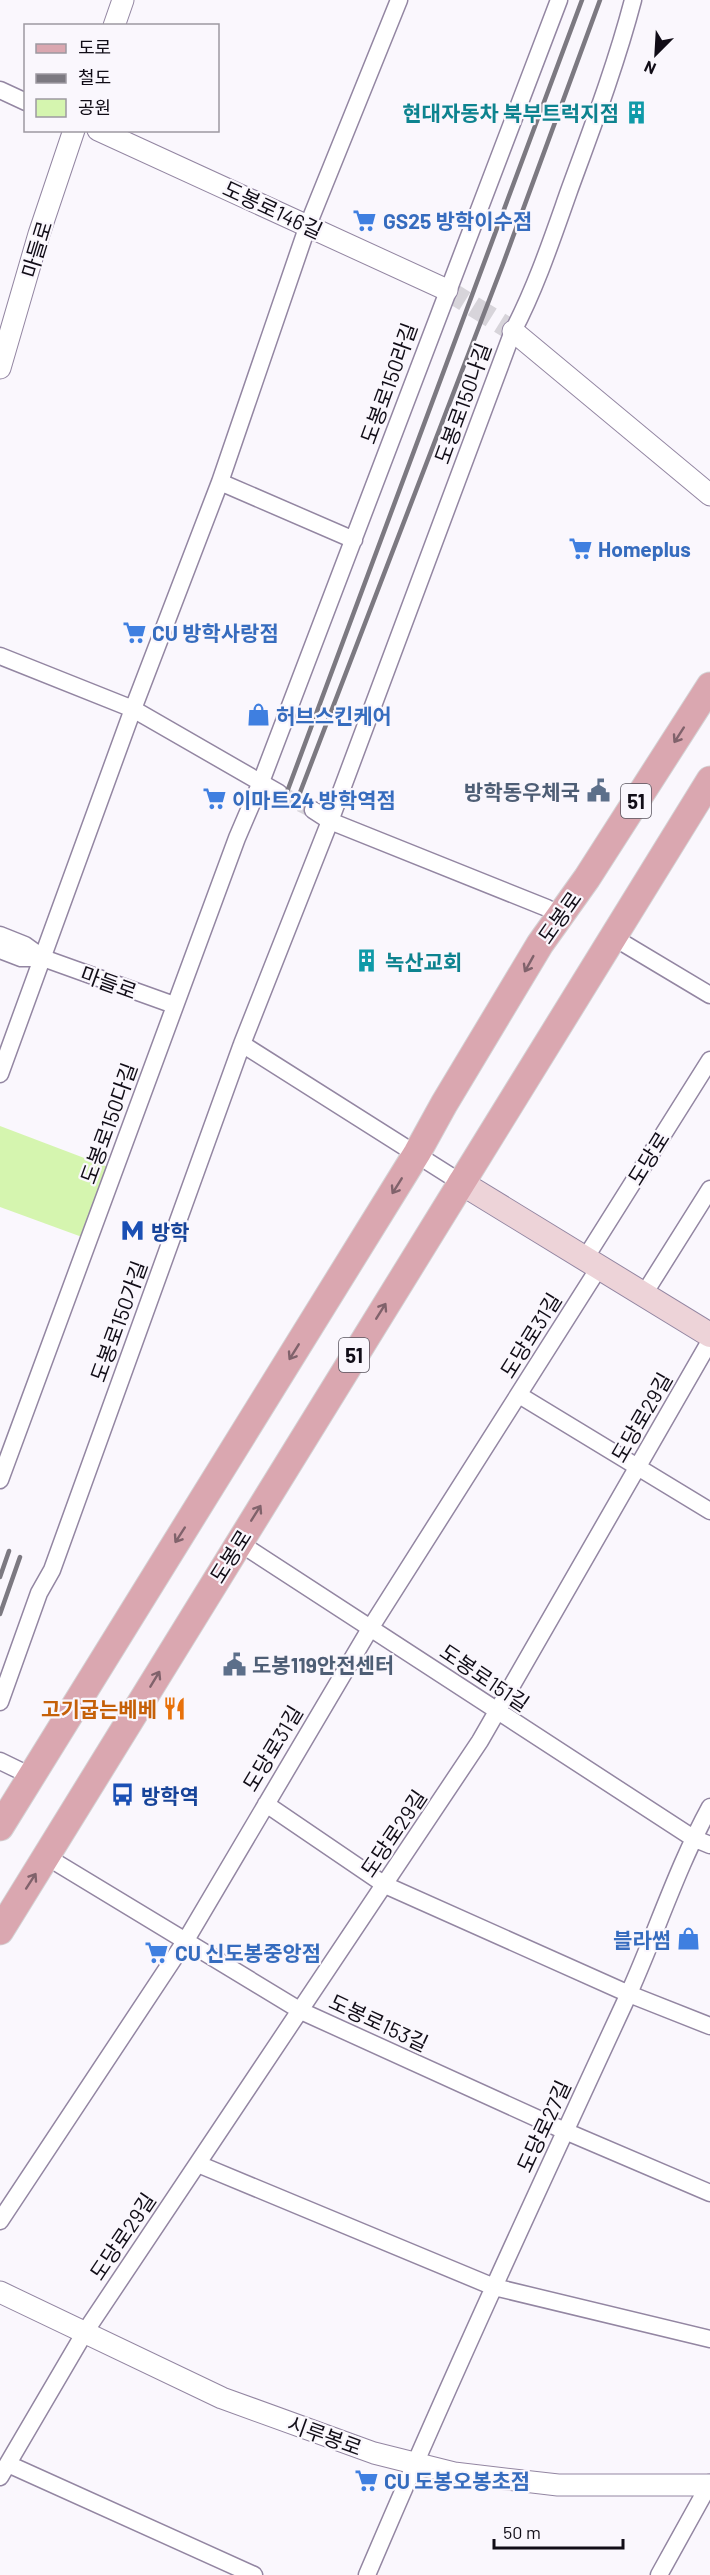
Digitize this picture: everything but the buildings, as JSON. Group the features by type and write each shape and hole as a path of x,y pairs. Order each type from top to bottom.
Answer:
{"main road":[{"name":"도봉로","path":"0,1827 417,1154 444,1104 560,915 587,878 710,686"},
{"name":"도봉로","path":"0,1931 710,780"},
{"path":"460,1182 710,1335"}],"street":[{"path":"115,24 123,0"},
{"path":"0,1074 133,709 220,482 308,225 399,0"},
{"name":"도봉로150라길","path":"261,782 559,0"},
{"name":"도봉로150나길","path":"330,821 513,331 527,303 583,153 633,0"},
{"path":"0,90 24,101"},
{"name":"마들로","path":"0,368 39,234 73,132"},
{"name":"도봉로146길","path":"102,132 447,290"},
{"path":"513,331 710,495"},
{"path":"220,482 354,540"},
{"path":"0,656 133,709 279,793"},
{"name":"도봉로150다길","path":"0,1480 174,1005 237,837 261,782"},
{"path":"314,810 330,821 560,915"},
{"name":"도봉로150가길","path":"0,1702 39,1593 52,1570 242,1044 330,821"},
{"name":"마들로","path":"0,935 25,945 44,958 174,1005"},
{"path":"613,937 710,995"},
{"name":"마들로","path":"0,950 21,958 44,958"},
{"path":"242,1044 460,1182"},
{"name":"도당로","path":"593,1262 710,1060"},
{"path":"644,1294 710,1189"},
{"name":"도당로31길","path":"0,2221 186,1940 371,1627 519,1395 593,1262"},
{"name":"도당로29길","path":"4,2470 85,2332 385,1885 497,1713 710,1341"},
{"path":"519,1395 710,1511"},
{"name":"도봉로151길","path":"238,1542 371,1627 497,1713 693,1838 710,1845"},
{"path":"0,1761 31,1776"},
{"path":"266,1804 385,1885 629,1994 710,2026"},
{"name":"도당로27길","path":"367,2575 414,2463 629,1994 693,1838 710,1806"},
{"name":"도봉로153길","path":"47,1857 301,2011 565,2131 710,2193"},
{"path":"198,2164 494,2287 710,2339"},
{"name":"시루봉로","path":"0,2292 222,2398 374,2453 454,2473 558,2485 710,2484"},
{"path":"4,2470 254,2575"},
{"path":"659,2575 710,2484"}],"green space":[{"path":"0,1126 108,1167 82,1237 0,1207"}],"tunnel":[{"path":"447,290 513,331"},
{"path":"279,793 313,810"}],"railway":[{"path":"284,800 582,0"},
{"path":"296,803 503,264 600,0"},
{"path":"0,1577 9,1551"},
{"path":"0,1614 20,1557"}],"place":[{"name":"현대자동차 북부트럭지점","path":"637,112"},
{"name":"GS25 방학이수점","path":"365,220"},
{"name":"Homeplus","path":"580,548"},
{"name":"CU 방학사랑점","path":"134,632"},
{"name":"허브스킨케어","path":"258,715"},
{"name":"방학동우체국","path":"598,791"},
{"name":"이마트24 방학역점","path":"214,799"},
{"name":"녹산교회","path":"367,961"},
{"name":"방학","path":"133,1231"},
{"name":"도봉119안전센터","path":"234,1664"},
{"name":"고기굽는베베","path":"175,1708"},
{"name":"방학역","path":"123,1795"},
{"name":"블라썸","path":"689,1939"},
{"name":"CU 신도봉중앙점","path":"157,1952"},
{"name":"CU 도봉오봉초점","path":"366,2480"}]}
